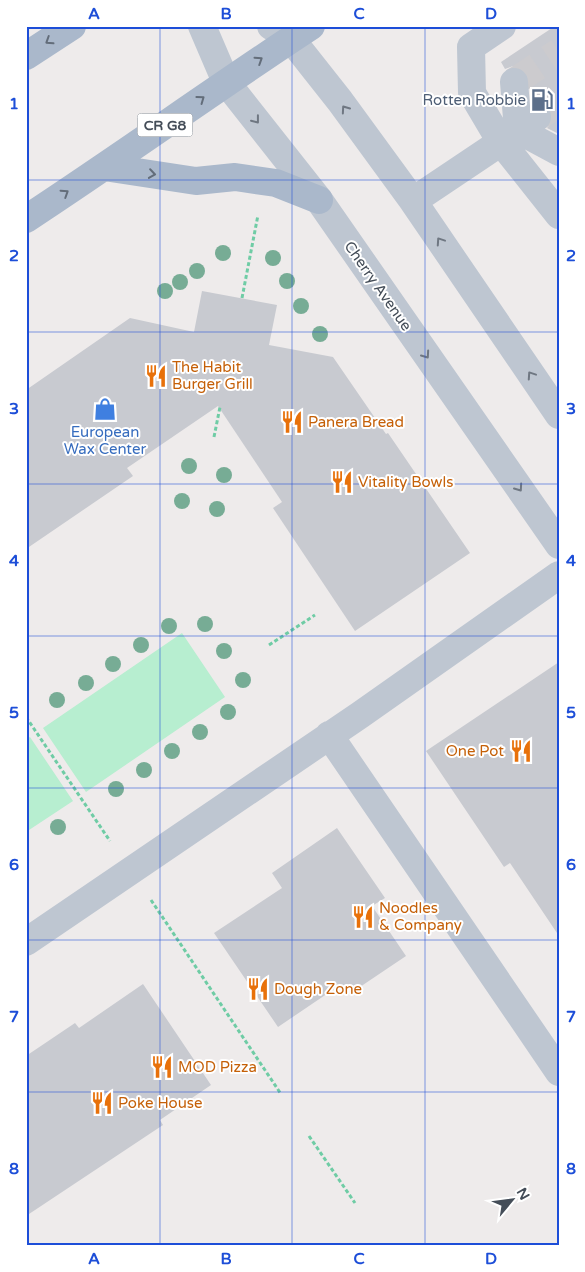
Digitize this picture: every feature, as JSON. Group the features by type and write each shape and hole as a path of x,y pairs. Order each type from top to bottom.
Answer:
{"main road":[{"path":"26,56 72,26"},
{"name":"CR G8","path":"26,219 104,168 226,82 291,31"},
{"path":"104,168 196,181 235,177 276,183 319,200"}],"street":[{"name":"Cherry Avenue","path":"202,26 226,82 319,200 559,545"},
{"path":"502,26 471,47 472,93 519,130 559,152"},
{"path":"291,31 413,201 559,415"},
{"path":"514,82 519,130 559,215"},
{"path":"413,201 519,130"},
{"path":"26,942 559,575"},
{"path":"329,735 559,1072"}],"path":[{"path":"242,298 258,214"},
{"path":"214,437 220,407"},
{"path":"269,645 315,615"},
{"path":"26,717 110,841"},
{"path":"150,899 282,1094"},
{"path":"309,1136 355,1203"}],"green space":[{"path":"182,633 225,697 86,792 43,728"},
{"path":"30,737 73,801 26,832 26,739"}],"building":[{"name":"Rotten Robbie","path":"555,26 559,26 559,134 547,128 553,116 550,108 536,101 531,103 530,81 527,73 513,66 505,69 501,62"},
{"path":"202,291 277,305 269,345 333,357 386,434 388,433 470,553 355,631 273,508 282,502 218,406 127,468 133,476 26,549 26,390 130,318 194,332"},
{"path":"559,662 559,936 510,863 504,867 426,751"},
{"path":"337,828 385,898 372,906 406,956 348,995 340,985 278,1027 214,933 282,888 272,873"},
{"path":"143,984 211,1085 160,1120 163,1125 26,1216 26,1056 75,1023 79,1028"}],"tunnel":[{"path":"514,82 559,52"},
{"path":"537,117 559,103"}],"place":[{"name":"Rotten Robbie","path":"542,100"},
{"name":"The Habit Burger Grill","path":"156,376"},
{"name":"European Wax Center","path":"105,409"},
{"name":"Panera Bread","path":"292,422"},
{"name":"Vitality Bowls","path":"342,482"},
{"name":"One Pot","path":"521,751"},
{"name":"Noodles & Company","path":"363,917"},
{"name":"Dough Zone","path":"258,989"},
{"name":"MOD Pizza","path":"162,1067"},
{"name":"Poke House","path":"102,1103"}]}
